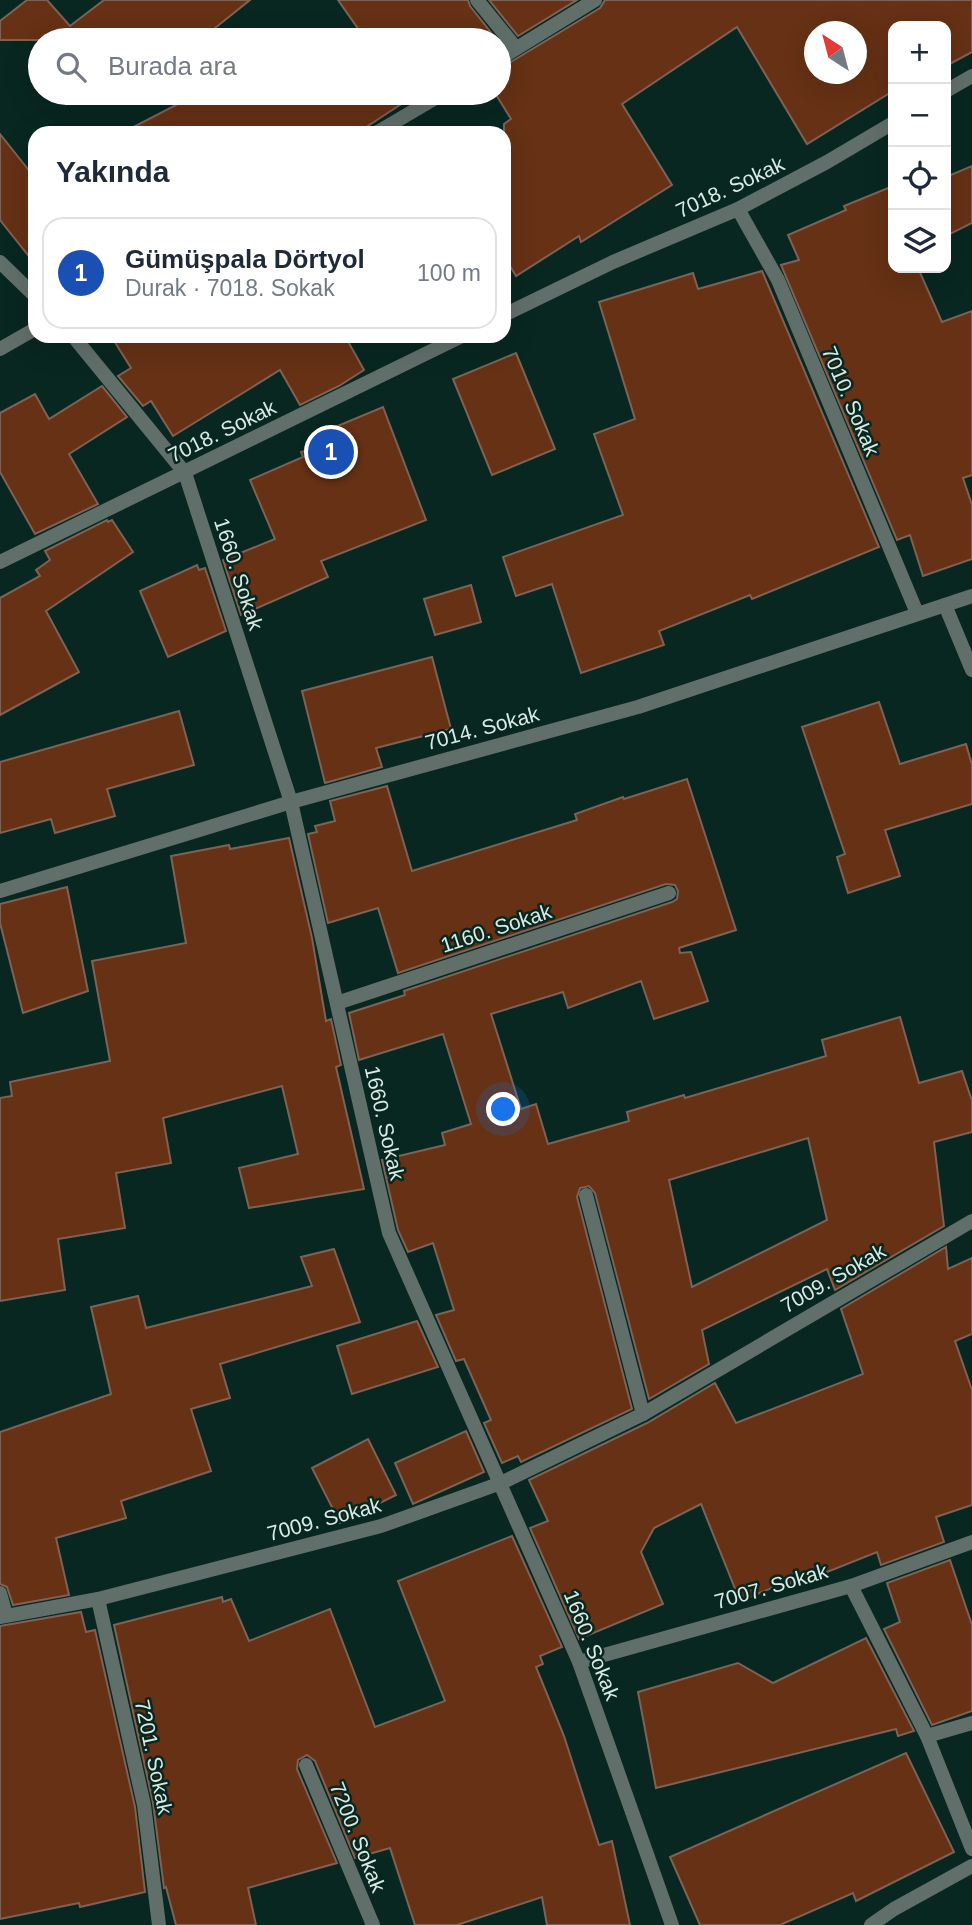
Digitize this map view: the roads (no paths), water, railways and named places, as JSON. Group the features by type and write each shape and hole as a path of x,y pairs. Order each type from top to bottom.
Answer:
{"street":[{"path":"477,0 500,28"},
{"path":"511,51 595,0"},
{"path":"511,42 516,48"},
{"path":"951,88 972,76"},
{"path":"388,126 424,105"},
{"name":"7018. Sokak","path":"511,313 613,262 738,209 888,126"},
{"name":"7010. Sokak","path":"738,209 778,279 917,613"},
{"path":"0,262 28,289"},
{"path":"0,349 28,333"},
{"name":"1660. Sokak","path":"79,343 185,473 291,802 389,1233 579,1661 672,1925"},
{"name":"7018. Sokak","path":"0,562 448,343"},
{"name":"7014. Sokak","path":"0,891 291,802 638,707 972,596"},
{"path":"945,605 972,670"},
{"name":"1160. Sokak","path":"337,1003 668,893"},
{"path":"586,1195 643,1414"},
{"name":"7009. Sokak","path":"3,1616 99,1599 381,1526 501,1483 643,1414 972,1222"},
{"name":"7007. Sokak","path":"579,1661 851,1586 972,1542"},
{"path":"851,1586 927,1736 972,1849"},
{"path":"0,1593 3,1616"},
{"name":"7201. Sokak","path":"99,1599 144,1805 159,1925"},
{"path":"927,1736 972,1723"},
{"name":"7200. Sokak","path":"306,1765 373,1925"},
{"path":"871,1925 972,1866"}],"place":[{"name":"Gümüşpala Dörtyol","path":"331,452"}]}
